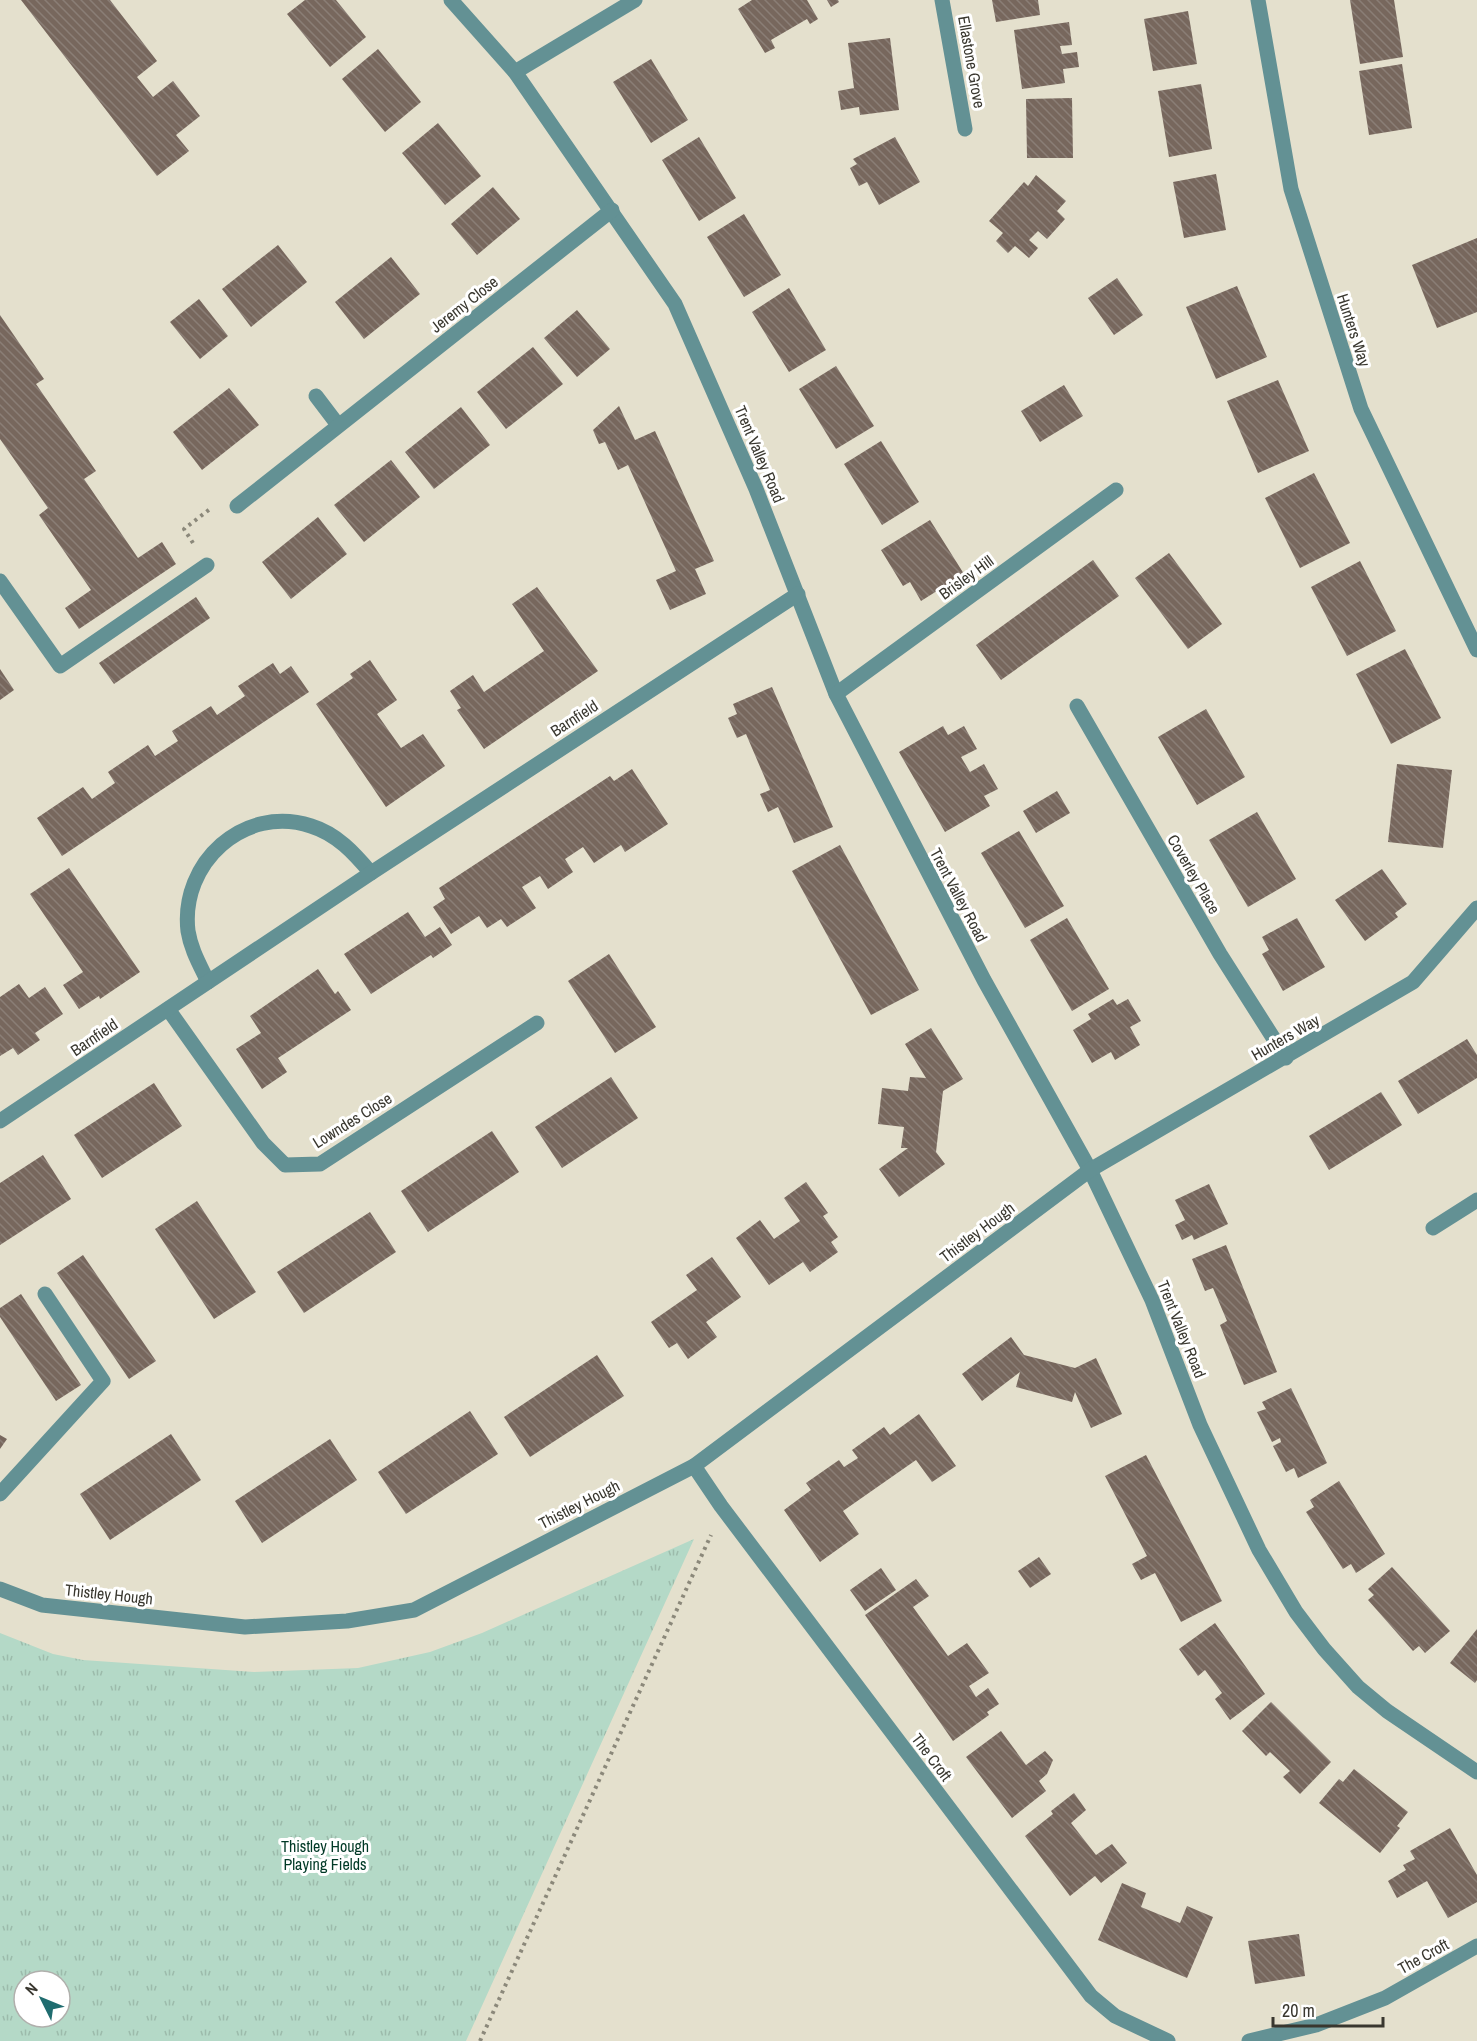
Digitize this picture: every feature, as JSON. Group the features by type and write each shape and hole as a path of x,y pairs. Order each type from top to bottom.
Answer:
{"street":[{"name":"Trent Valley Road","path":"451,0 515,72 675,304 756,489 836,694 984,980 1090,1170 1152,1300 1200,1425 1258,1550 1296,1612 1324,1649 1358,1687 1387,1711 1477,1772"},
{"path":"515,72 635,0"},
{"name":"Ellastone Grove","path":"942,0 965,129"},
{"name":"Hunters Way","path":"1258,0 1291,189 1360,409 1477,650"},
{"name":"Jeremy Close","path":"237,506 612,210"},
{"path":"316,396 338,425"},
{"name":"Brisley Hill","path":"836,694 1116,490"},
{"path":"0,581 60,666 207,565"},
{"name":"Barnfield","path":"0,1121 371,873 798,594"},
{"name":"Coverley Place","path":"1077,706 1220,954 1286,1058"},
{"path":"208,982 193,951 188,930 190,897 201,868 220,844 241,829 266,822 290,822 311,826 351,849 371,873"},
{"name":"Hunters Way","path":"1090,1170 1413,982 1477,908"},
{"name":"Lowndes Close","path":"168,1009 263,1143 285,1165 320,1164 537,1023"},
{"name":"Thistley Hough","path":"0,1589 42,1605 245,1627 347,1621 414,1610 694,1466 1090,1170"},
{"path":"1433,1228 1477,1200"},
{"path":"0,1494 103,1381 45,1294"},
{"name":"The Croft","path":"694,1466 721,1506 1091,1996 1115,2016 1168,2041"},
{"name":"The Croft","path":"1249,2041 1316,2025 1385,1998 1477,1946"}],"path":[{"path":"480,2041 713,1531 721,1506"}],"green space":[{"name":"Thistley Hough Playing Fields","path":"694,1539 466,2041 0,2041 0,1633 53,1654 83,1660 254,1672 358,1668 430,1652 482,1633"}],"building":[{"path":"21,0 110,0 157,61 137,77 153,97 173,81 200,116 176,135 189,151 157,176"},
{"path":"305,0 336,0 366,37 330,67 287,14"},
{"path":"752,0 807,0 818,19 810,24 807,19 771,40 775,48 765,53 738,9"},
{"path":"827,0 838,0 839,2 831,7"},
{"path":"992,0 1038,0 1040,15 996,22"},
{"path":"1350,0 1394,0 1403,57 1360,64"},
{"path":"1188,11 1197,64 1153,71 1144,19"},
{"path":"1069,22 1072,45 1060,46 1062,54 1077,52 1079,67 1063,69 1065,83 1022,89 1014,30"},
{"path":"890,38 899,110 860,115 859,107 841,110 838,91 854,88 848,43"},
{"path":"378,49 421,102 385,132 342,79"},
{"path":"651,59 688,120 651,143 613,82"},
{"path":"1402,64 1412,128 1369,135 1359,71"},
{"path":"1201,84 1212,149 1169,157 1158,91"},
{"path":"1072,98 1073,158 1027,158 1026,99"},
{"path":"438,123 481,176 445,205 402,153"},
{"path":"699,137 736,198 699,221 662,160"},
{"path":"895,137 920,182 879,205 867,182 859,186 850,168 857,164 853,159"},
{"path":"1216,174 1226,230 1184,238 1173,182"},
{"path":"1036,175 1066,201 1057,211 1065,219 1047,239 1038,231 1029,240 1038,248 1029,258 1015,246 1008,253 996,241 1003,233 989,221 1024,182 1028,186"},
{"path":"493,187 520,219 477,255 451,224"},
{"path":"744,214 781,275 744,297 707,237"},
{"path":"1477,238 1477,312 1437,328 1412,265"},
{"path":"278,245 307,282 251,327 222,289"},
{"path":"391,257 420,294 364,339 335,302"},
{"path":"1117,278 1143,315 1114,335 1088,298"},
{"path":"1237,286 1267,357 1216,379 1186,307"},
{"path":"789,288 826,350 789,372 752,312"},
{"path":"199,299 228,336 200,359 170,322"},
{"path":"577,310 610,349 577,377 544,338"},
{"path":"0,315 44,379 36,384 96,471 84,479 138,558 162,542 176,564 79,629 65,608 91,590 39,515 48,508 0,439"},
{"path":"533,347 563,384 506,429 477,392"},
{"path":"836,366 874,426 836,449 799,389"},
{"path":"1278,380 1309,451 1258,473 1227,401"},
{"path":"1064,385 1083,416 1040,442 1021,411"},
{"path":"229,388 259,425 202,470 173,432"},
{"path":"619,406 635,440 655,431 714,561 695,569 706,594 670,610 656,580 676,571 628,465 618,470 605,442 599,444 593,430"},
{"path":"461,407 490,445 434,489 405,452"},
{"path":"881,441 919,502 882,525 844,464"},
{"path":"391,460 420,497 364,542 334,505"},
{"path":"1314,473 1350,543 1300,568 1265,498"},
{"path":"318,517 347,554 291,599 262,562"},
{"path":"930,520 964,574 921,601 910,582 903,586 881,550"},
{"path":"1169,553 1222,624 1188,649 1135,578"},
{"path":"1093,560 1119,596 1001,680 976,645"},
{"path":"1360,561 1396,631 1347,656 1311,587"},
{"path":"537,587 598,671 484,749 457,710 461,708 450,691 473,675 484,692 544,651 512,604"},
{"path":"196,597 210,618 114,684 99,663"},
{"path":"1405,649 1441,718 1391,744 1356,674"},
{"path":"370,660 397,700 377,714 401,748 423,734 445,766 386,807 316,704 353,678 350,674"},
{"path":"273,663 280,674 291,666 309,692 62,856 37,818 83,787 92,799 115,783 108,772 148,745 155,756 178,741 172,731 211,706 217,715 245,696 238,686"},
{"path":"0,669 14,690 0,700"},
{"path":"772,687 833,827 794,843 778,807 768,812 760,794 770,790 746,734 737,738 728,718 737,714 733,704"},
{"path":"1206,709 1245,777 1197,805 1158,737"},
{"path":"943,726 948,735 964,726 977,749 961,757 970,772 984,764 998,789 984,796 990,806 945,832 899,752"},
{"path":"1397,764 1452,770 1443,848 1388,842"},
{"path":"632,769 668,824 625,852 621,845 594,863 583,847 565,859 573,872 548,889 540,876 522,887 536,908 507,927 501,919 487,928 479,916 451,934 433,907 445,899 439,888 610,776 614,781"},
{"path":"1057,791 1070,813 1036,833 1023,811"},
{"path":"1257,812 1296,879 1248,907 1209,840"},
{"path":"1019,831 1064,906 1025,928 981,853"},
{"path":"840,845 919,990 871,1015 792,871"},
{"path":"69,868 140,972 100,999 99,996 79,1009 63,985 83,972 30,894"},
{"path":"1382,869 1407,904 1395,913 1398,917 1365,941 1335,900"},
{"path":"408,912 425,937 440,927 452,945 433,958 431,955 371,994 344,954"},
{"path":"1067,918 1109,989 1072,1011 1030,940"},
{"path":"1297,918 1325,967 1283,991 1262,954 1269,950 1262,937"},
{"path":"609,954 656,1027 615,1053 568,981"},
{"path":"318,969 335,994 338,991 351,1010 278,1058 287,1072 262,1089 236,1049 261,1033 250,1016"},
{"path":"19,984 29,998 45,987 63,1014 35,1033 40,1040 18,1055 13,1048 0,1056 0,997"},
{"path":"1113,999 1117,1005 1128,999 1141,1021 1130,1027 1140,1045 1115,1060 1111,1052 1092,1063 1073,1030 1091,1019 1088,1014"},
{"path":"931,1028 963,1079 943,1091 936,1152 945,1164 899,1197 879,1169 908,1148 901,1148 904,1127 878,1124 882,1088 908,1091 910,1077 926,1078 905,1044"},
{"path":"1467,1039 1477,1055 1477,1078 1418,1114 1398,1081"},
{"path":"611,1077 638,1118 562,1168 535,1127"},
{"path":"154,1083 182,1126 102,1178 74,1135"},
{"path":"1381,1092 1402,1125 1329,1170 1309,1136"},
{"path":"492,1131 519,1172 428,1232 401,1191"},
{"path":"43,1155 71,1199 0,1245 0,1183"},
{"path":"806,1182 828,1213 823,1216 838,1237 831,1242 838,1252 810,1272 803,1262 769,1285 736,1238 760,1220 774,1239 800,1221 784,1198"},
{"path":"1209,1184 1228,1224 1194,1240 1192,1235 1182,1240 1175,1225 1185,1220 1175,1200"},
{"path":"197,1201 256,1292 214,1319 155,1229"},
{"path":"370,1212 396,1252 304,1313 277,1272"},
{"path":"1226,1245 1277,1372 1244,1385 1220,1325 1227,1321 1213,1288 1205,1291 1192,1259"},
{"path":"83,1255 156,1361 129,1379 57,1273"},
{"path":"712,1257 741,1297 706,1322 717,1337 688,1359 677,1343 669,1348 651,1322 697,1290 686,1275"},
{"path":"21,1294 81,1385 56,1401 0,1317 0,1308"},
{"path":"1011,1337 1024,1355 1075,1368 1096,1358 1122,1414 1091,1428 1075,1392 1072,1402 1016,1387 1020,1372 982,1401 962,1374"},
{"path":"597,1355 624,1396 530,1457 504,1417"},
{"path":"1291,1388 1327,1463 1298,1478 1294,1468 1286,1472 1273,1446 1281,1442 1280,1438 1272,1442 1257,1412 1266,1409 1262,1402"},
{"path":"470,1411 498,1454 406,1514 378,1472"},
{"path":"919,1414 956,1466 932,1482 916,1460 843,1511 859,1534 820,1562 784,1510 811,1490 806,1483 839,1460 844,1467 858,1458 852,1450 884,1427 890,1435"},
{"path":"171,1434 201,1480 110,1540 80,1494"},
{"path":"0,1435 7,1439 0,1449"},
{"path":"330,1439 357,1480 262,1543 235,1501"},
{"path":"1146,1455 1222,1601 1181,1622 1155,1573 1141,1580 1132,1564 1147,1556 1105,1476"},
{"path":"1339,1481 1385,1554 1356,1573 1351,1564 1343,1569 1306,1512 1314,1507 1310,1500"},
{"path":"1039,1557 1051,1574 1030,1588 1018,1571"},
{"path":"1392,1567 1450,1631 1425,1653 1419,1646 1413,1651 1368,1600 1374,1595 1368,1589"},
{"path":"881,1568 896,1590 865,1611 850,1590"},
{"path":"916,1579 929,1596 913,1607 948,1656 967,1643 989,1673 969,1686 976,1697 988,1688 999,1704 987,1712 989,1715 953,1741 865,1615"},
{"path":"1215,1623 1265,1694 1230,1720 1215,1699 1222,1693 1205,1670 1198,1676 1179,1649"},
{"path":"1477,1629 1477,1680 1475,1683 1450,1663"},
{"path":"1271,1702 1331,1762 1300,1794 1283,1777 1290,1771 1270,1752 1266,1756 1242,1731"},
{"path":"1001,1731 1026,1765 1045,1751 1053,1760 1047,1774 1039,1781 1046,1791 1012,1818 966,1757"},
{"path":"1354,1769 1408,1812 1397,1826 1400,1828 1380,1853 1319,1803 1339,1779 1343,1782"},
{"path":"1074,1793 1086,1810 1071,1823 1096,1855 1112,1844 1127,1863 1101,1883 1095,1876 1070,1896 1025,1836 1053,1814 1051,1811"},
{"path":"1450,1828 1477,1875 1477,1902 1448,1918 1427,1881 1397,1898 1388,1881 1406,1870 1403,1865 1415,1859 1410,1851"},
{"path":"1122,1883 1146,1893 1141,1907 1180,1923 1187,1906 1213,1917 1187,1978 1098,1940"},
{"path":"1299,1934 1305,1976 1255,1984 1248,1941"}]}
